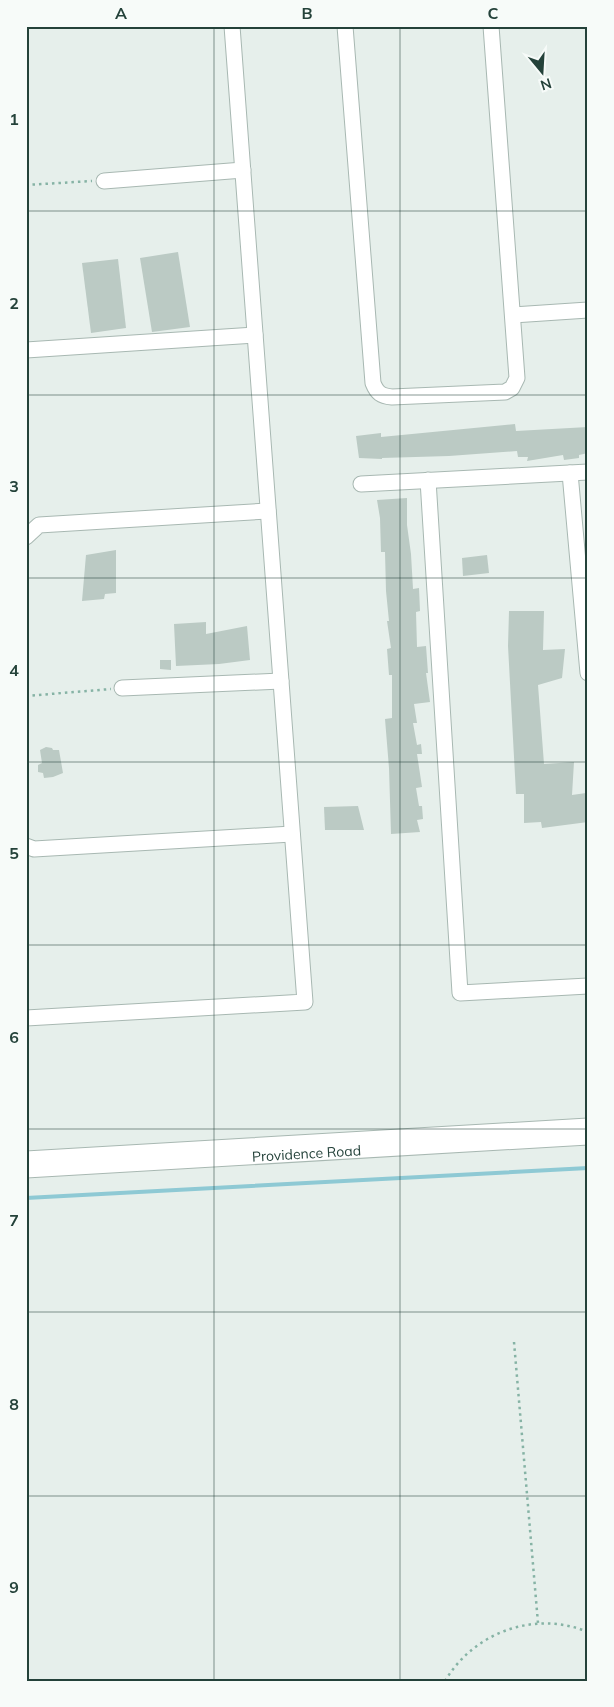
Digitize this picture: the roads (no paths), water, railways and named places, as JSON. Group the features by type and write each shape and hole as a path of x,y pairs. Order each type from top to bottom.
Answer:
{"street":[{"path":"26,1018 305,1002 232,26"},
{"path":"345,26 373,383 375,388 384,396 392,397 505,392 512,388 517,378 491,26"},
{"path":"104,181 243,170"},
{"path":"513,314 588,310"},
{"path":"26,350 255,335"},
{"path":"361,484 588,472"},
{"path":"570,473 588,673"},
{"path":"428,480 460,993 588,986"},
{"path":"26,536 39,525 268,511"},
{"path":"122,688 281,681"},
{"path":"26,846 34,849 292,834"},
{"name":"Providence Road","path":"26,1159 588,1126"},
{"name":"Providence Road","path":"26,1170 588,1137"}],"waterway":[{"path":"26,1198 588,1168"}]}
